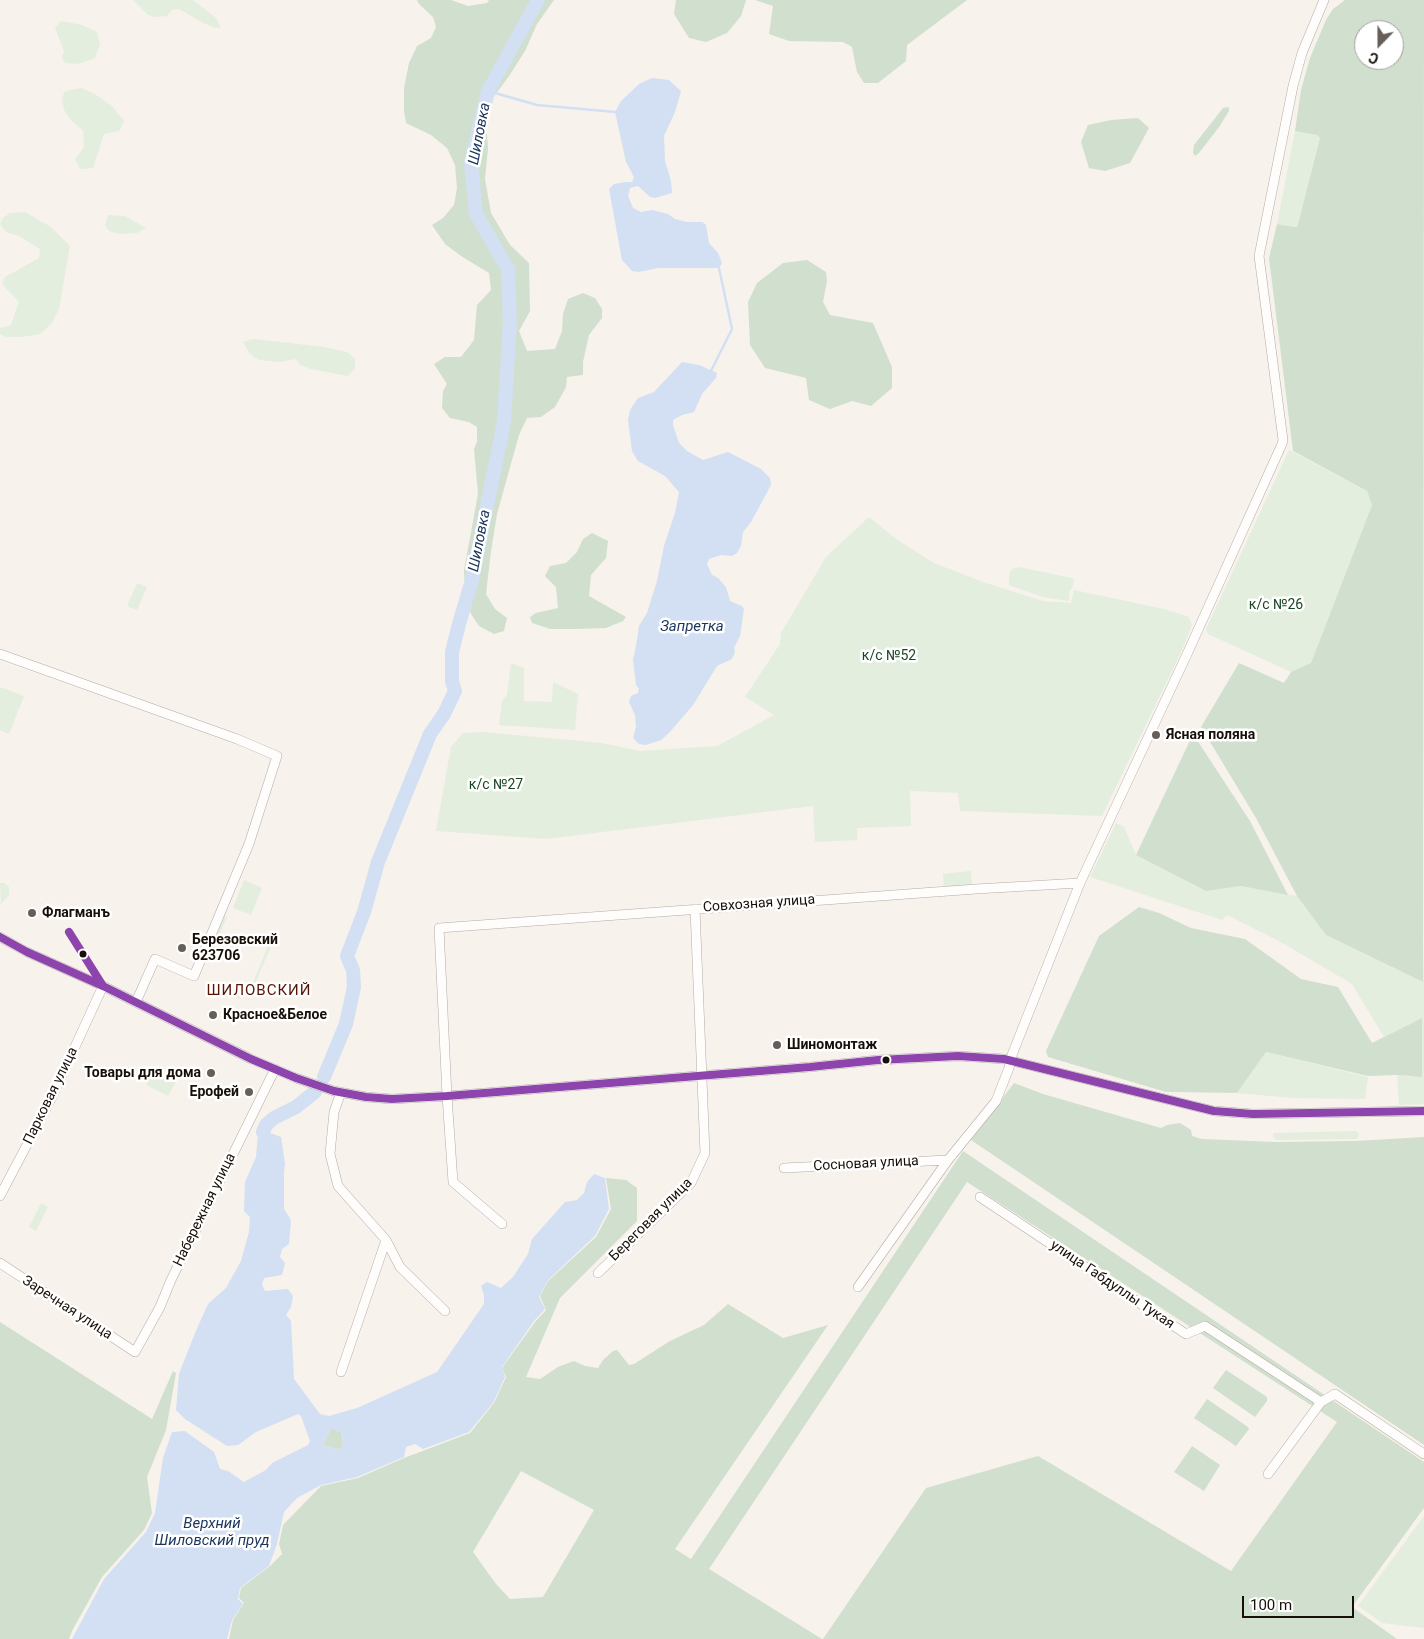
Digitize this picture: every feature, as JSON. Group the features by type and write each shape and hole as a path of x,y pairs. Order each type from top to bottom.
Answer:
{"street":[{"path":"858,1287 948,1160 996,1101 1080,883 1188,652 1282,444 1259,256 1293,86 1302,53 1324,0"},
{"path":"0,654 237,739 277,756 248,844 194,976 155,959 136,1002"},
{"name":"Совхозная улица","path":"447,1096 439,928 1080,883"},
{"name":"Береговая улица","path":"598,1273 691,1183 705,1153 695,909"},
{"path":"0,937 101,990 136,1002 207,1038 275,1069 337,1091 366,1097 392,1099 447,1096 878,1060 958,1056 1011,1060 1214,1111 1253,1114 1424,1112"},
{"name":"Парковая улица","path":"0,1196 51,1099 101,990"},
{"name":"Набережная улица","path":"135,1352 160,1308 171,1280 275,1069"},
{"path":"337,1091 330,1154 338,1186 386,1240 400,1267 446,1311"},
{"path":"447,1096 453,1182 502,1224"},
{"name":"Сосновая улица","path":"784,1168 948,1160"},
{"name":"улица Габдуллы Тукая","path":"980,1197 1186,1334 1205,1326 1321,1402"},
{"path":"341,1372 386,1240"},
{"name":"Заречная улица","path":"0,1263 135,1352"},
{"path":"1268,1474 1321,1402 1335,1394 1424,1454"}],"green space":[{"path":"133,0 193,0 216,18 221,28 203,23 179,9 172,10 167,16 154,17 147,14"},
{"path":"417,0 451,0 468,6 487,3 489,0 554,0 537,24 525,51 492,99 486,121 488,148 485,179 491,213 510,245 529,263 530,311 519,331 527,351 555,349 562,331 563,314 568,299 583,293 595,298 602,309 602,318 589,335 583,362 583,375 567,377 566,387 555,407 541,417 527,418 519,435 497,514 491,551 486,594 495,609 507,618 504,631 494,634 479,626 471,614 465,591 464,570 478,494 474,449 477,442 477,427 469,422 450,418 442,408 443,391 447,384 434,364 445,357 461,357 474,340 477,305 491,290 489,273 445,244 432,225 443,218 454,205 457,188 455,165 447,148 431,135 406,123 404,88 409,63 417,46 431,38 436,27 433,17"},
{"path":"676,0 746,0 741,16 727,33 706,42 689,38 674,14"},
{"path":"755,0 967,0 907,45 906,61 878,83 864,83 857,72 852,47 843,42 789,41 769,34 773,6"},
{"path":"1345,0 1424,0 1423,982 1326,935 1297,896 1256,818 1201,727 1239,663 1284,683 1291,672 1311,663 1372,505 1367,491 1293,451 1269,258 1277,224 1297,227 1320,138 1317,135 1295,131 1301,90 1310,58 1326,20 1333,9"},
{"path":"61,21 82,25 97,32 100,45 95,58 79,64 65,63 62,57 64,51 55,28"},
{"path":"82,88 95,94 112,106 124,121 119,131 104,134 93,168 80,169 75,159 84,147 83,131 71,120 64,110 62,98 65,91"},
{"path":"1229,107 1229,111 1219,127 1195,156 1193,153 1194,145 1223,108"},
{"path":"1138,118 1149,128 1130,163 1105,171 1089,168 1081,142 1088,125 1111,120"},
{"path":"1295,131 1317,135 1320,138 1297,227 1277,224"},
{"path":"25,212 51,227 70,246 59,309 52,323 40,334 6,337 0,334 0,328 11,325 19,302 2,284 5,277 39,258 40,249 19,236 6,232 0,224 3,218 10,213"},
{"path":"108,215 125,216 146,228 137,233 120,234 109,231 105,225"},
{"path":"807,260 826,272 827,281 823,302 830,315 873,323 892,367 892,388 871,406 852,401 830,409 809,400 806,378 765,368 750,345 748,302 757,283 783,263"},
{"path":"253,339 325,347 347,352 355,359 355,368 348,376 311,369 300,365 296,359 280,362 259,360 250,354 243,342"},
{"name":"к/с №26","path":"1289,450 1367,491 1372,505 1311,663 1291,672 1208,634 1206,629"},
{"name":"к/с №52","path":"869,517 899,541 934,563 983,582 1043,601 1071,603 1074,590 1164,609 1189,617 1192,625 1182,650 1102,816 960,811 958,793 910,791 911,826 857,828 857,840 815,842 813,806 546,839 436,831 451,747 463,733 483,732 602,743 640,751 717,746 774,715 745,697 780,644 781,633 826,557"},
{"path":"592,533 608,541 606,558 591,575 589,596 626,617 623,621 606,628 550,629 532,623 530,617 536,613 558,608 556,587 545,576 550,566 566,563 577,552 583,539"},
{"path":"1019,567 1072,578 1074,580 1069,593 1070,598 1068,601 1043,597 1009,585 1009,574 1012,569"},
{"path":"137,583 147,587 137,610 127,606"},
{"path":"511,663 524,668 524,701 552,702 553,682 578,694 575,730 499,725 502,701 507,695"},
{"path":"0,687 24,696 9,734 0,730"},
{"path":"1193,734 1250,821 1288,895 1241,886 1206,891 1136,855"},
{"path":"1116,823 1124,827 1136,855 1206,891 1241,886 1297,896 1326,935 1423,982 1424,944 1424,1104 1399,1105 1397,1075 1411,1077 1422,1018 1384,1037 1352,984 1279,941 1227,915 1222,920 1090,877"},
{"path":"971,871 972,885 944,887 943,874"},
{"path":"244,880 262,888 251,915 233,908"},
{"path":"0,883 4,883 9,887 9,895 1,904"},
{"path":"1139,907 1159,913 1191,928 1245,939 1301,979 1338,987 1372,1043 1422,1018 1422,1077 1397,1075 1368,1076 1266,1052 1237,1093 1166,1092 1048,1057 1046,1051 1099,936"},
{"path":"224,916 227,917 211,954 209,953"},
{"path":"272,936 275,937 254,986 252,985"},
{"path":"231,985 244,990 241,999 228,994"},
{"path":"1266,1052 1368,1077 1365,1099 1292,1098 1237,1093"},
{"path":"154,1068 177,1080 168,1096 146,1085"},
{"path":"1014,1083 1043,1094 1161,1128 1180,1123 1191,1130 1192,1136 1202,1139 1276,1142 1356,1141 1424,1137 1424,1445 971,1140"},
{"path":"1356,1131 1359,1135 1357,1139 1276,1140 1273,1137 1274,1133"},
{"path":"963,1151 1424,1462 1424,1508 1352,1607 1397,1639 823,1639 926,1488 1038,1456 1231,1571 1337,1422 967,1182 709,1569 822,1639 229,1639 233,1620 244,1603 239,1598 241,1588 270,1566 282,1554 279,1544 283,1525 321,1486 358,1478 470,1433 494,1403 506,1377 502,1368 535,1322 546,1310 540,1296 548,1281 596,1237 611,1209 606,1178 626,1180 637,1188 637,1221 560,1298 526,1377 540,1379 558,1367 574,1361 585,1366 598,1368 603,1360 613,1351 617,1350 629,1365 634,1364 670,1341 704,1325 728,1304 783,1338 828,1325 675,1549 691,1559","holes":["521,1471 594,1510 543,1597 510,1599 496,1584 473,1552"]},
{"path":"41,1203 48,1207 36,1231 29,1227"},
{"path":"0,1322 152,1419 173,1371 176,1373 166,1430 147,1477 152,1513 144,1530 102,1577 69,1639 0,1639"},
{"path":"1226,1370 1267,1397 1267,1401 1255,1417 1213,1388"},
{"path":"1207,1399 1248,1427 1249,1429 1236,1446 1194,1418"},
{"path":"331,1428 341,1432 343,1442 341,1450 323,1445"},
{"path":"1192,1446 1220,1465 1204,1491 1174,1472"},
{"path":"1424,1516 1424,1628 1382,1623 1358,1606"}],"water":[{"path":"652,78 669,80 681,91 675,112 664,136 665,161 671,181 672,193 655,198 650,197 638,186 630,188 628,196 633,208 641,212 652,210 668,214 675,219 687,222 702,222 706,225 709,243 718,253 722,263 719,268 658,268 639,272 632,271 622,260 609,189 614,184 632,182 634,177 626,162 615,112 621,101 639,84"},
{"name":"Запретка","path":"682,362 699,365 717,373 716,378 702,394 694,412 673,420 679,443 687,451 703,460 728,452 761,469 770,478 771,485 751,522 743,532 741,546 737,553 732,556 721,555 709,559 707,564 712,575 718,578 726,587 730,601 742,606 744,609 740,636 734,648 735,652 732,659 717,666 693,705 669,733 661,740 646,745 639,744 633,738 636,727 635,715 629,702 631,696 638,693 639,689 636,685 633,660 639,626 647,613 657,581 664,546 675,513 679,492 665,476 638,461 632,451 628,420 630,410 638,398 654,392"},
{"name":"Верхний Шиловский пруд","path":"267,1117 274,1118 269,1127 270,1133 281,1137 285,1164 284,1209 291,1220 289,1244 282,1249 280,1257 285,1263 282,1275 264,1278 262,1285 265,1291 288,1289 293,1296 291,1307 286,1315 291,1321 294,1379 320,1414 329,1416 357,1408 437,1372 484,1304 481,1286 487,1282 501,1288 513,1277 528,1254 532,1239 565,1202 577,1200 584,1193 587,1182 594,1174 605,1178 609,1209 595,1236 548,1280 539,1297 545,1309 534,1321 502,1367 505,1377 493,1403 469,1432 423,1449 415,1444 406,1447 404,1457 357,1477 321,1485 297,1498 284,1512 277,1544 269,1566 240,1588 238,1599 243,1604 232,1620 227,1639 72,1639 104,1579 146,1532 155,1513 163,1458 172,1432 185,1431 214,1452 220,1469 228,1471 244,1482 266,1470 272,1463 308,1445 310,1441 301,1416 298,1414 256,1432 238,1445 227,1446 185,1419 176,1410 179,1374 195,1333 208,1304 226,1288 241,1261 249,1232 250,1217 244,1211 245,1182 256,1157 258,1134","holes":["331,1428 341,1432 343,1442 341,1450 323,1445"]}],"waterway":[{"name":"Шиловка","path":"324,1077 346,1024 354,987 353,970 347,956 364,912 378,862 430,734 444,714 455,691 452,681 452,652 472,580 504,422 510,322 508,269 476,214 471,162 488,91 538,0"},
{"path":"488,91 537,105 615,112"},
{"path":"711,371 732,329 719,268"},
{"name":"Шиловка","path":"263,1132 266,1125 274,1118 296,1107 315,1092"}],"transit line":[{"path":"69,932 103,986"},
{"path":"0,937 27,952 103,986 251,1059 296,1078 334,1091 366,1097 392,1099 447,1096 878,1060 958,1056 1004,1059 1214,1111 1253,1114 1424,1111"}],"place":[{"name":"Ясная поляна","path":"1156,735"},
{"name":"Флагманъ","path":"32,913"},
{"name":"Березовский 623706","path":"182,948"},
{"name":"Красное&Белое","path":"213,1015"},
{"name":"Шиномонтаж","path":"777,1045"},
{"name":"Товары для дома","path":"211,1073"},
{"name":"Ерофей","path":"249,1092"}],"district":[{"name":"ШИЛОВСКИЙ","path":"259,991"}],"park label":[{"name":"к/с №27","path":"496,785"}]}
